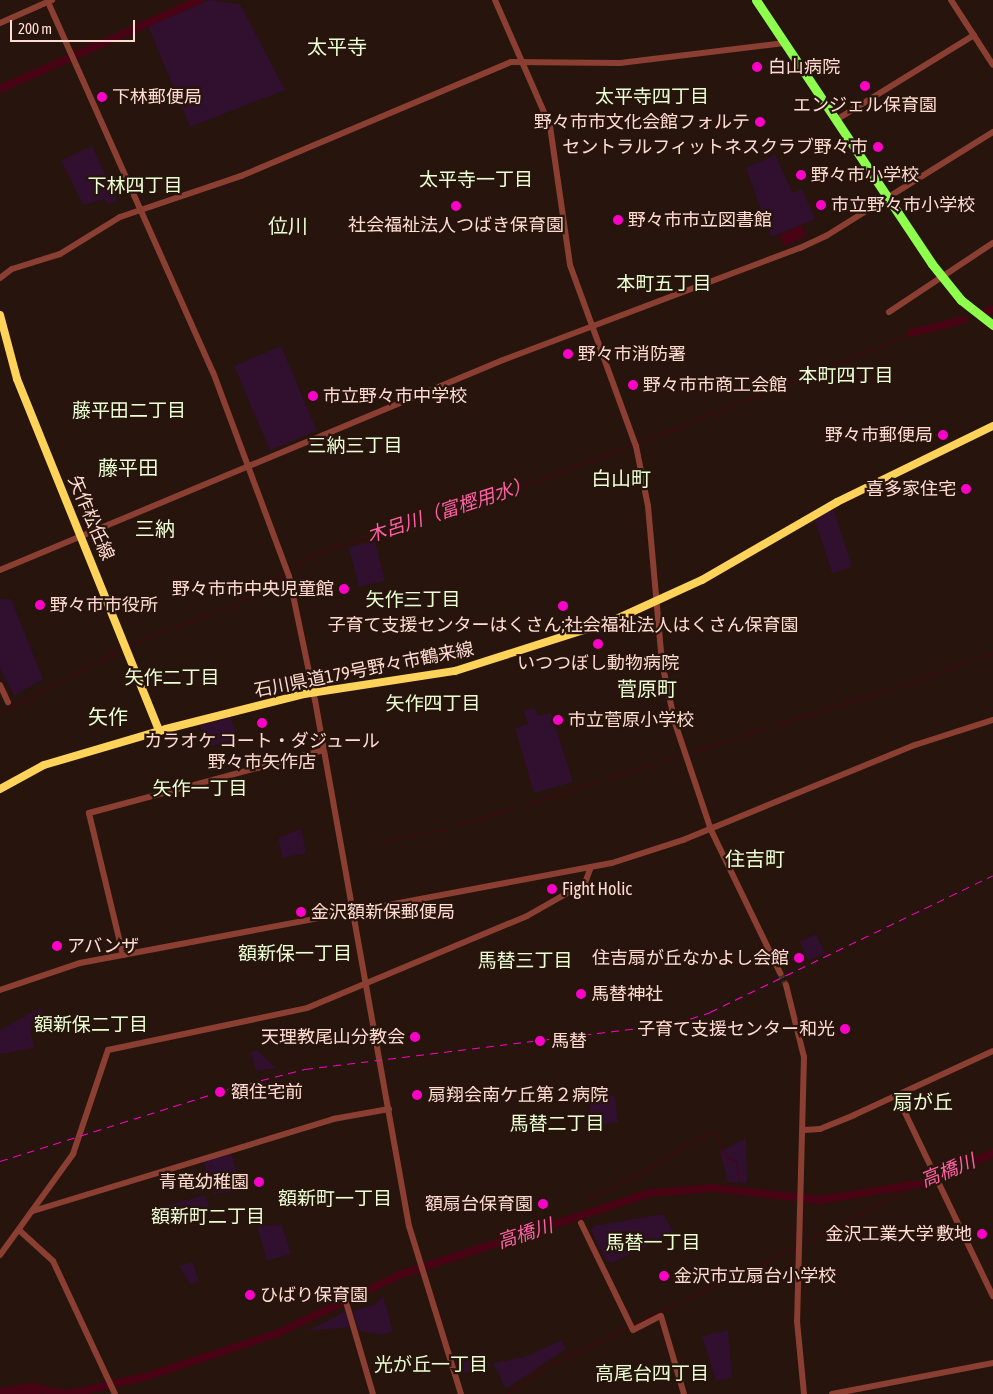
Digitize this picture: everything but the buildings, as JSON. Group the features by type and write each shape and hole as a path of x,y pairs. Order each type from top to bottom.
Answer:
{"highway":[{"path":"756,0 887,198 942,277 961,300 993,325"}],"main road":[{"name":"矢作松任線","path":"0,315 17,379 128,646 160,731"},
{"name":"石川県道179号野々市鶴来線","path":"0,789 44,765 160,731 313,692 455,671 565,638 656,602 719,572 837,502 993,426"}],"street":[{"path":"495,0 524,62 550,126 570,265 635,443 649,514 656,602 667,693 711,830 780,973"},
{"path":"951,0 993,65"},
{"path":"0,23 50,1 142,210 250,466 287,570 324,750 364,984 389,1108 409,1226 461,1394"},
{"path":"836,120 974,36"},
{"path":"0,278 12,269 60,254 105,225 142,210 242,176 491,70 524,62 620,63 785,43"},
{"path":"0,570 593,326 800,248 887,198 993,132"},
{"path":"889,312 993,243"},
{"path":"0,685 8,702"},
{"path":"0,990 54,969 590,869 711,830 915,745 993,720"},
{"path":"123,955 89,813 324,750"},
{"path":"0,1255 73,1154 108,1050 289,1013 527,916 585,883 590,869"},
{"path":"786,985 804,1057 802,1210 797,1321 804,1394"},
{"path":"804,1130 820,1129 897,1096 993,1051"},
{"path":"897,1096 993,1296"},
{"path":"33,1211 333,1119 389,1108"},
{"path":"581,1223 631,1325 661,1316 684,1394"},
{"path":"19,1230 53,1261 115,1394"},
{"path":"344,1295 373,1394"},
{"path":"832,1394 993,1363"}],"shaded area":[{"path":"209,0 240,4 285,90 190,127 148,26"},
{"path":"92,146 117,200 108,205 105,199 83,205 61,160"},
{"path":"775,155 793,193 802,189 815,219 771,237 746,168"},
{"path":"802,225 807,236 784,246 779,235"},
{"path":"281,346 317,431 270,451 234,366"},
{"path":"833,508 852,567 832,573 813,514"},
{"path":"375,541 385,581 359,587 349,548"},
{"path":"0,599 11,599 43,679 14,696 0,669"},
{"path":"535,708 538,716 551,713 573,782 534,793 515,728 528,724 523,710"},
{"path":"231,717 237,739 206,747 200,725"},
{"path":"301,829 306,853 282,858 278,838"},
{"path":"816,934 825,953 809,961 800,942"},
{"path":"40,1008 47,1025 30,1028 34,1048 0,1054 0,1030"},
{"path":"257,1050 276,1068 256,1071 251,1052"},
{"path":"615,1095 618,1122 588,1127 591,1100"},
{"path":"746,1138 747,1183 728,1182 720,1152"},
{"path":"231,1153 242,1191 214,1194 203,1161"},
{"path":"205,1195 210,1209 156,1225 148,1210"},
{"path":"663,1214 674,1233 612,1263 606,1260 591,1230 594,1226"},
{"path":"282,1225 291,1254 267,1261 257,1226"},
{"path":"193,1262 199,1282 190,1284 179,1266"},
{"path":"383,1296 393,1331 382,1335 359,1331 353,1311 376,1304"},
{"path":"345,1311 350,1327 306,1331 324,1323"},
{"path":"728,1330 732,1378 716,1381 702,1336"},
{"path":"562,1340 566,1349 506,1389 493,1363 524,1357"},
{"path":"483,1351 491,1367 462,1373 458,1365"}],"waterway":[{"path":"0,89 199,0"},
{"path":"981,314 993,309"},
{"path":"911,333 963,320"},
{"name":"木呂川（富樫用水）","path":"638,443 911,333"},
{"name":"木呂川（富樫用水）","path":"289,570 316,553 466,507 632,445"},
{"name":"木呂川（富樫用水）","path":"129,645 237,603 285,572"},
{"name":"木呂川（富樫用水）","path":"0,713 123,648"},
{"path":"900,686 993,653"},
{"path":"775,725 891,689"},
{"path":"740,736 765,728"},
{"path":"691,752 730,739"},
{"path":"661,761 679,755"},
{"path":"606,779 653,764"},
{"path":"523,805 597,782"},
{"path":"456,826 513,808"},
{"path":"432,832 447,829"},
{"path":"407,836 427,833"},
{"path":"379,842 401,838"},
{"path":"587,1199 636,1176 697,1138 715,1132 726,1157 736,1161 739,1181"},
{"name":"高橋川","path":"69,1394 148,1376 276,1334 402,1274 650,1193 713,1188 821,1200 931,1182 993,1153"},
{"path":"801,1244 913,1186"},
{"path":"634,1324 795,1247"},
{"path":"507,1394 542,1369 629,1327"},
{"name":"高橋川","path":"0,1392 30,1387 67,1394"},
{"path":"12,1394 37,1392"}],"tunnel":[{"path":"780,973 786,985"}],"railway":[{"path":"0,1161 234,1087 305,1069 677,1023 710,1012 993,875"}],"place":[{"name":"白山病院","path":"757,67"},
{"name":"エンジェル保育園","path":"865,86"},
{"name":"下林郵便局","path":"102,97"},
{"name":"野々市市文化会館フォルテ","path":"760,122"},
{"name":"セントラルフィットネスクラブ野々市","path":"878,147"},
{"name":"野々市小学校","path":"801,175"},
{"name":"市立野々市小学校","path":"821,205"},
{"name":"社会福祉法人つばき保育園","path":"456,206"},
{"name":"野々市市立図書館","path":"618,220"},
{"name":"野々市消防署","path":"568,354"},
{"name":"野々市市商工会館","path":"633,385"},
{"name":"市立野々市中学校","path":"313,396"},
{"name":"野々市郵便局","path":"943,435"},
{"name":"喜多家住宅","path":"966,489"},
{"name":"野々市市中央児童館","path":"344,589"},
{"name":"野々市市役所","path":"40,605"},
{"name":"子育て支援センターはくさん;社会福祉法人はくさん保育園","path":"563,606"},
{"name":"いつつぼし動物病院","path":"598,644"},
{"name":"市立菅原小学校","path":"558,720"},
{"name":"カラオケ コート・ダジュール 野々市矢作店","path":"262,723"},
{"name":"Fight Holic","path":"552,889"},
{"name":"金沢額新保郵便局","path":"301,912"},
{"name":"アバンザ","path":"57,946"},
{"name":"住吉扇が丘なかよし会館","path":"799,958"},
{"name":"馬替神社","path":"581,994"},
{"name":"子育て支援センター和光","path":"845,1029"},
{"name":"天理教尾山分教会","path":"415,1037"},
{"name":"馬替","path":"540,1041"},
{"name":"額住宅前","path":"220,1092"},
{"name":"扇翔会南ケ丘第２病院","path":"417,1095"},
{"name":"青竜幼稚園","path":"259,1182"},
{"name":"額扇台保育園","path":"543,1204"},
{"name":"金沢工業大学 敷地","path":"982,1234"},
{"name":"金沢市立扇台小学校","path":"664,1276"},
{"name":"ひばり保育園","path":"250,1295"}],"district":[{"name":"太平寺","path":"337,46"},
{"name":"太平寺四丁目","path":"652,97"},
{"name":"太平寺一丁目","path":"476,180"},
{"name":"下林四丁目","path":"135,186"},
{"name":"位川","path":"288,225"},
{"name":"本町五丁目","path":"664,284"},
{"name":"本町四丁目","path":"846,376"},
{"name":"藤平田二丁目","path":"129,411"},
{"name":"三納三丁目","path":"355,446"},
{"name":"藤平田","path":"128,467"},
{"name":"白山町","path":"621,478"},
{"name":"三納","path":"155,528"},
{"name":"矢作三丁目","path":"413,600"},
{"name":"矢作二丁目","path":"172,678"},
{"name":"菅原町","path":"647,688"},
{"name":"矢作四丁目","path":"433,704"},
{"name":"矢作","path":"108,716"},
{"name":"矢作一丁目","path":"200,789"},
{"name":"住吉町","path":"755,858"},
{"name":"額新保一丁目","path":"295,954"},
{"name":"馬替三丁目","path":"525,961"},
{"name":"額新保二丁目","path":"91,1025"},
{"name":"扇が丘","path":"923,1101"},
{"name":"馬替二丁目","path":"557,1124"},
{"name":"額新町一丁目","path":"335,1199"},
{"name":"額新町二丁目","path":"208,1217"},
{"name":"馬替一丁目","path":"653,1243"},
{"name":"光が丘一丁目","path":"431,1365"},
{"name":"高尾台四丁目","path":"652,1374"}]}
